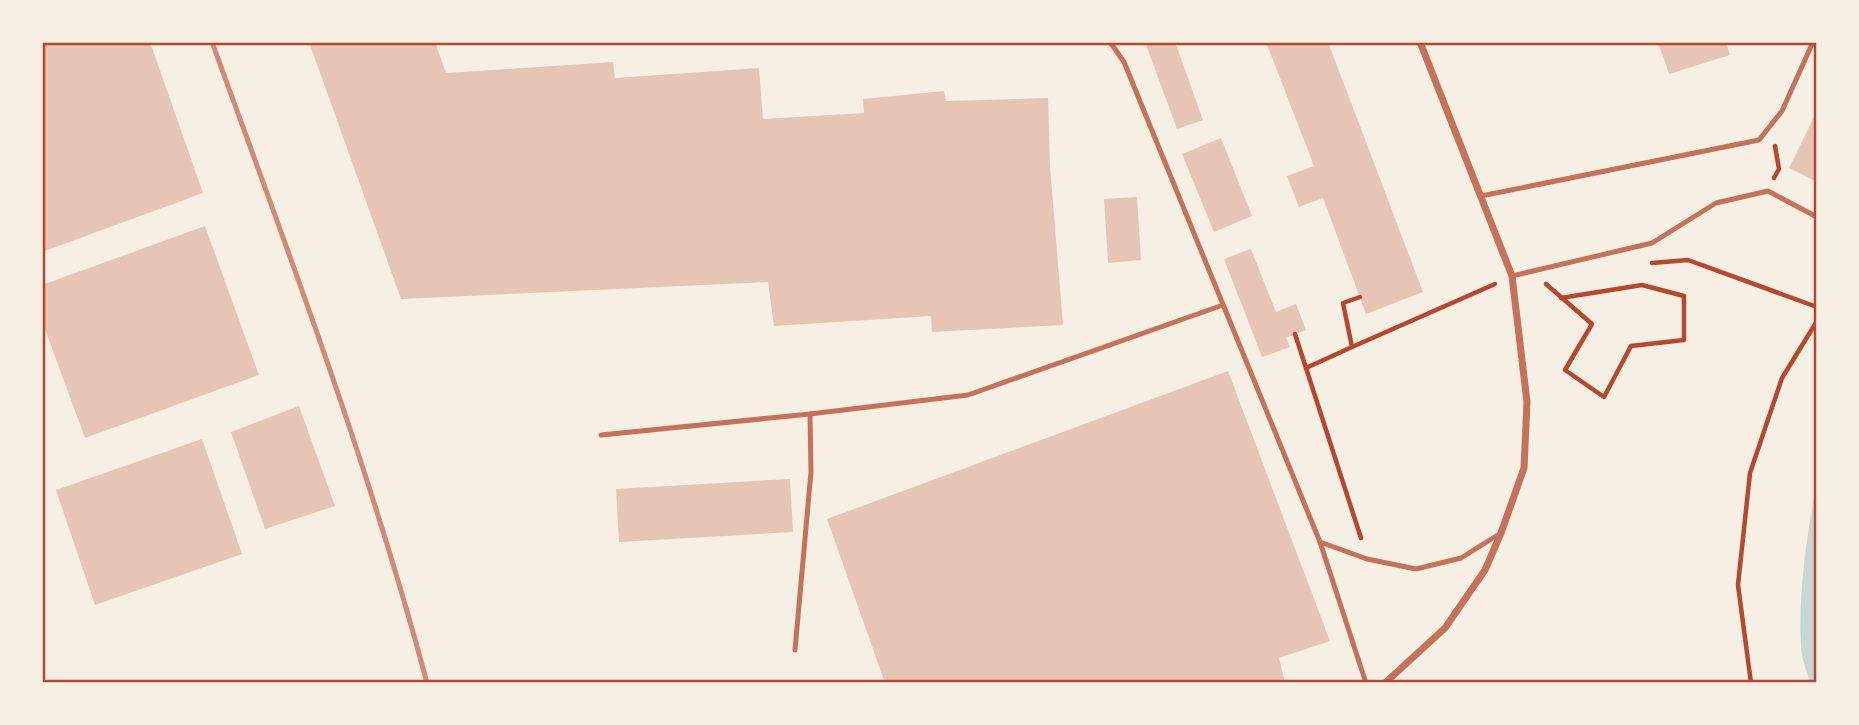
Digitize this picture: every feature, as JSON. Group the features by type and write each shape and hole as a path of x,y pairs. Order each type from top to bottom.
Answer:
{"street":[{"path":"1385,683 1445,628 1485,570 1524,468 1527,402 1512,276 1420,42"}],"lane":[{"path":"1110,42 1124,62 1320,542 1366,683"},
{"path":"1481,196 1759,140 1782,111 1813,42"},
{"path":"1512,276 1652,243 1716,203 1768,191 1817,217"},
{"path":"601,435 968,395 1223,305"},
{"path":"795,650 811,472 810,414"},
{"path":"1320,542 1367,559 1416,569 1461,558 1501,533"}],"path":[{"path":"1759,140 1775,145 1779,169 1768,191"},
{"path":"1643,264 1688,260 1817,307"},
{"path":"1306,368 1512,276"},
{"path":"1514,291 1557,281"},
{"path":"1545,284 1561,298 1592,324 1565,370 1604,397 1632,346 1684,340 1684,296 1642,285 1561,298"},
{"path":"1352,347 1343,303 1360,297"},
{"path":"1751,683 1738,585 1750,473 1782,378 1817,321"},
{"path":"1295,334 1367,559"}],"shaded area":[{"path":"1817,482 1817,683 1810,683 1801,651 1800,626 1802,585"}],"building":[{"path":"42,42 150,42 203,193 42,252"},
{"path":"309,42 435,42 446,73 613,62 615,78 759,68 763,119 864,113 863,99 944,91 946,101 1048,98 1050,166 1063,325 932,332 931,316 774,326 768,282 401,299"},
{"path":"1145,42 1175,42 1203,120 1177,129"},
{"path":"1266,42 1328,42 1423,292 1366,314 1323,198 1299,207 1287,176 1314,166"},
{"path":"1658,42 1726,42 1730,55 1669,74"},
{"path":"1817,111 1817,182 1789,168"},
{"path":"1221,138 1252,216 1214,232 1182,154"},
{"path":"1137,197 1141,260 1108,263 1104,199"},
{"path":"205,226 259,375 85,438 42,321 42,285"},
{"path":"1251,249 1276,312 1296,304 1306,330 1286,338 1290,347 1262,357 1224,259"},
{"path":"1228,371 1330,641 1279,658 1285,683 885,683 827,519"},
{"path":"299,406 335,506 265,529 231,432"},
{"path":"202,439 242,554 95,605 56,490"},
{"path":"790,479 793,532 619,542 616,489"}],"railway":[{"path":"212,42 354,440 427,683"}]}
